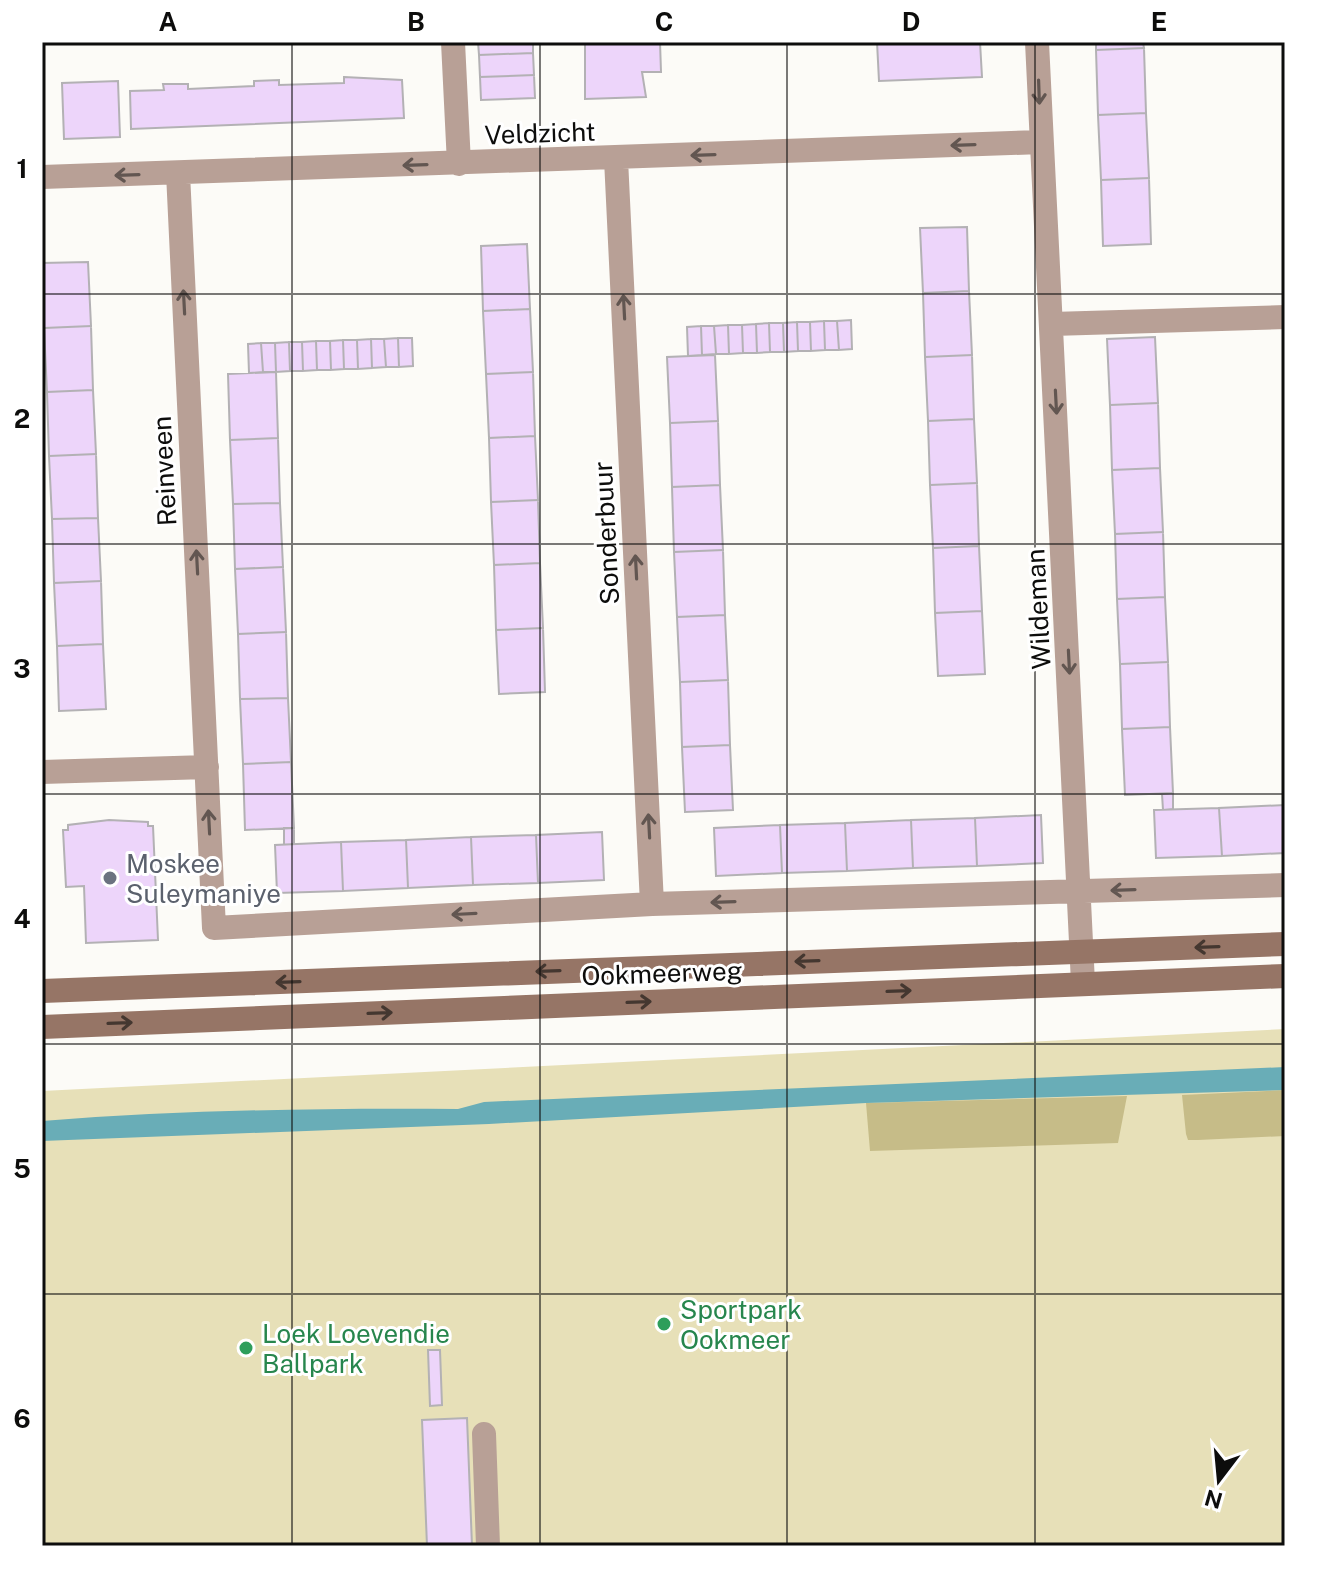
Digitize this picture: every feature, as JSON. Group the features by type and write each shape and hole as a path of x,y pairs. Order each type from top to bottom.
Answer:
{"main road":[{"name":"Ookmeerweg","path":"42,991 1285,944"},
{"name":"Ookmeerweg","path":"42,1027 1285,976"}],"street":[{"path":"453,42 459,164"},
{"name":"Wildeman","path":"1037,42 1081,891 1083,983"},
{"name":"Veldzicht","path":"42,177 1041,142"},
{"name":"Sonderbuur","path":"616,159 652,904"},
{"name":"Reinveen","path":"178,173 214,928 652,904"},
{"path":"1052,324 1285,317"},
{"path":"42,772 207,767"},
{"path":"652,904 1285,885"},
{"path":"484,1434 488,1546"}],"shaded area":[{"name":"Sportpark Ookmeer","path":"1285,1029 1285,1546 42,1546 42,1091"},
{"path":"1285,1090 1285,1136 1188,1140 1182,1095"},
{"path":"1127,1096 1118,1143 870,1151 866,1103"}],"water":[{"path":"1285,1067 1285,1090 866,1103 489,1124 42,1141 42,1121 94,1117 250,1110 458,1109 484,1102"}],"building":[{"path":"478,42 533,42 533,53 479,55"},
{"path":"585,42 660,42 661,72 642,72 646,97 585,99"},
{"path":"877,42 980,42 982,77 879,81"},
{"path":"1096,42 1143,42 1144,48 1096,50"},
{"path":"1144,48 1146,113 1098,115 1096,50"},
{"path":"533,53 534,75 480,77 479,55"},
{"path":"534,75 535,98 481,100 480,77"},
{"path":"344,77 402,80 404,118 131,129 130,91 164,90 163,84 188,84 188,89 254,86 254,81 279,80 279,85 344,83"},
{"path":"118,81 120,137 64,139 62,83"},
{"path":"1146,113 1149,178 1101,180 1098,115"},
{"path":"1149,178 1151,244 1103,246 1101,180"},
{"path":"967,227 969,291 923,293 920,228"},
{"path":"527,244 530,309 483,311 481,246"},
{"path":"88,262 91,326 44,328 42,263"},
{"path":"969,291 972,355 925,357 923,293"},
{"path":"530,309 533,372 486,374 483,311"},
{"path":"851,320 852,349 839,350 837,321"},
{"path":"824,321 825,350 811,351 810,322"},
{"path":"824,321 837,321 839,350 825,350"},
{"path":"797,322 810,322 811,351 798,351"},
{"path":"797,322 798,351 784,352 783,323"},
{"path":"769,323 770,352 757,353 756,324"},
{"path":"769,323 783,323 784,352 770,352"},
{"path":"756,324 757,353 743,353 742,325"},
{"path":"728,325 729,354 716,354 714,326"},
{"path":"728,325 742,325 743,353 729,354"},
{"path":"91,326 93,390 47,392 44,328"},
{"path":"701,326 702,355 688,356 687,327"},
{"path":"701,326 714,326 716,354 702,355"},
{"path":"1155,337 1158,403 1110,405 1107,339"},
{"path":"398,338 399,367 386,367 384,339"},
{"path":"398,338 412,338 413,366 399,367"},
{"path":"371,339 372,368 358,369 357,340"},
{"path":"371,339 384,339 386,367 372,368"},
{"path":"343,340 357,340 358,369 344,369"},
{"path":"343,340 344,369 331,370 330,341"},
{"path":"316,341 330,341 331,370 317,370"},
{"path":"316,341 317,370 303,371 302,342"},
{"path":"289,342 290,371 276,372 275,343"},
{"path":"289,342 302,342 303,371 290,371"},
{"path":"261,343 263,372 249,373 248,344"},
{"path":"261,343 275,343 276,372 263,372"},
{"path":"715,355 718,421 670,423 667,357"},
{"path":"972,355 974,419 928,421 925,357"},
{"path":"276,372 278,438 230,440 228,374"},
{"path":"533,372 535,436 489,438 486,374"},
{"path":"93,390 96,454 49,456 47,392"},
{"path":"1158,403 1160,468 1112,470 1110,405"},
{"path":"974,419 977,483 930,485 928,421"},
{"path":"718,421 720,485 672,487 670,423"},
{"path":"535,436 538,500 491,502 489,438"},
{"path":"278,438 280,503 233,504 230,440"},
{"path":"96,454 98,518 52,519 49,456"},
{"path":"1160,468 1163,532 1115,534 1112,470"},
{"path":"977,483 979,546 933,548 930,485"},
{"path":"720,485 723,550 674,552 672,487"},
{"path":"538,500 540,563 494,565 491,502"},
{"path":"280,503 283,567 235,569 233,504"},
{"path":"98,518 101,581 54,583 52,519"},
{"path":"1163,532 1165,597 1117,599 1115,534"},
{"path":"979,546 982,611 935,613 933,548"},
{"path":"723,550 725,615 677,617 674,552"},
{"path":"540,563 543,628 496,630 494,565"},
{"path":"283,567 286,632 238,634 235,569"},
{"path":"101,581 103,644 57,646 54,583"},
{"path":"1165,597 1168,662 1120,664 1117,599"},
{"path":"982,611 985,674 938,676 935,613"},
{"path":"725,615 728,680 680,682 677,617"},
{"path":"543,628 545,692 499,694 496,630"},
{"path":"286,632 288,698 240,699 238,634"},
{"path":"103,644 106,709 59,711 57,646"},
{"path":"1168,662 1170,727 1122,729 1120,664"},
{"path":"728,680 730,745 682,747 680,682"},
{"path":"288,698 291,762 243,764 240,699"},
{"path":"1170,727 1173,793 1125,795 1122,729"},
{"path":"730,745 733,810 685,812 682,747"},
{"path":"291,762 294,828 245,830 243,764"},
{"path":"1173,793 1173,809 1163,810 1162,794"},
{"path":"1285,805 1285,853 1222,856 1219,808"},
{"path":"1219,808 1222,856 1156,858 1154,810"},
{"path":"1041,815 1043,863 977,866 975,818"},
{"path":"975,818 977,866 913,868 911,820"},
{"name":"Moskee Suleymaniye","path":"109,820 148,822 148,826 153,826 158,940 86,943 84,886 66,887 63,830 68,830 68,825"},
{"path":"911,820 913,868 847,871 845,823"},
{"path":"845,823 847,871 782,873 780,825"},
{"path":"780,825 782,873 716,876 714,828"},
{"path":"284,828 294,828 294,845 284,845"},
{"path":"602,832 604,880 538,883 536,835"},
{"path":"536,835 538,883 473,885 471,837"},
{"path":"471,837 473,885 408,888 406,840"},
{"path":"406,840 408,888 343,891 341,842"},
{"path":"341,842 343,891 277,893 275,845"},
{"path":"428,1350 440,1350 442,1405 430,1406"},
{"path":"467,1418 472,1546 427,1546 422,1420"}],"place":[{"name":"Moskee Suleymaniye","path":"110,878"},
{"name":"Sportpark Ookmeer","path":"664,1324"},
{"name":"Loek Loevendie Ballpark","path":"246,1348"}]}
